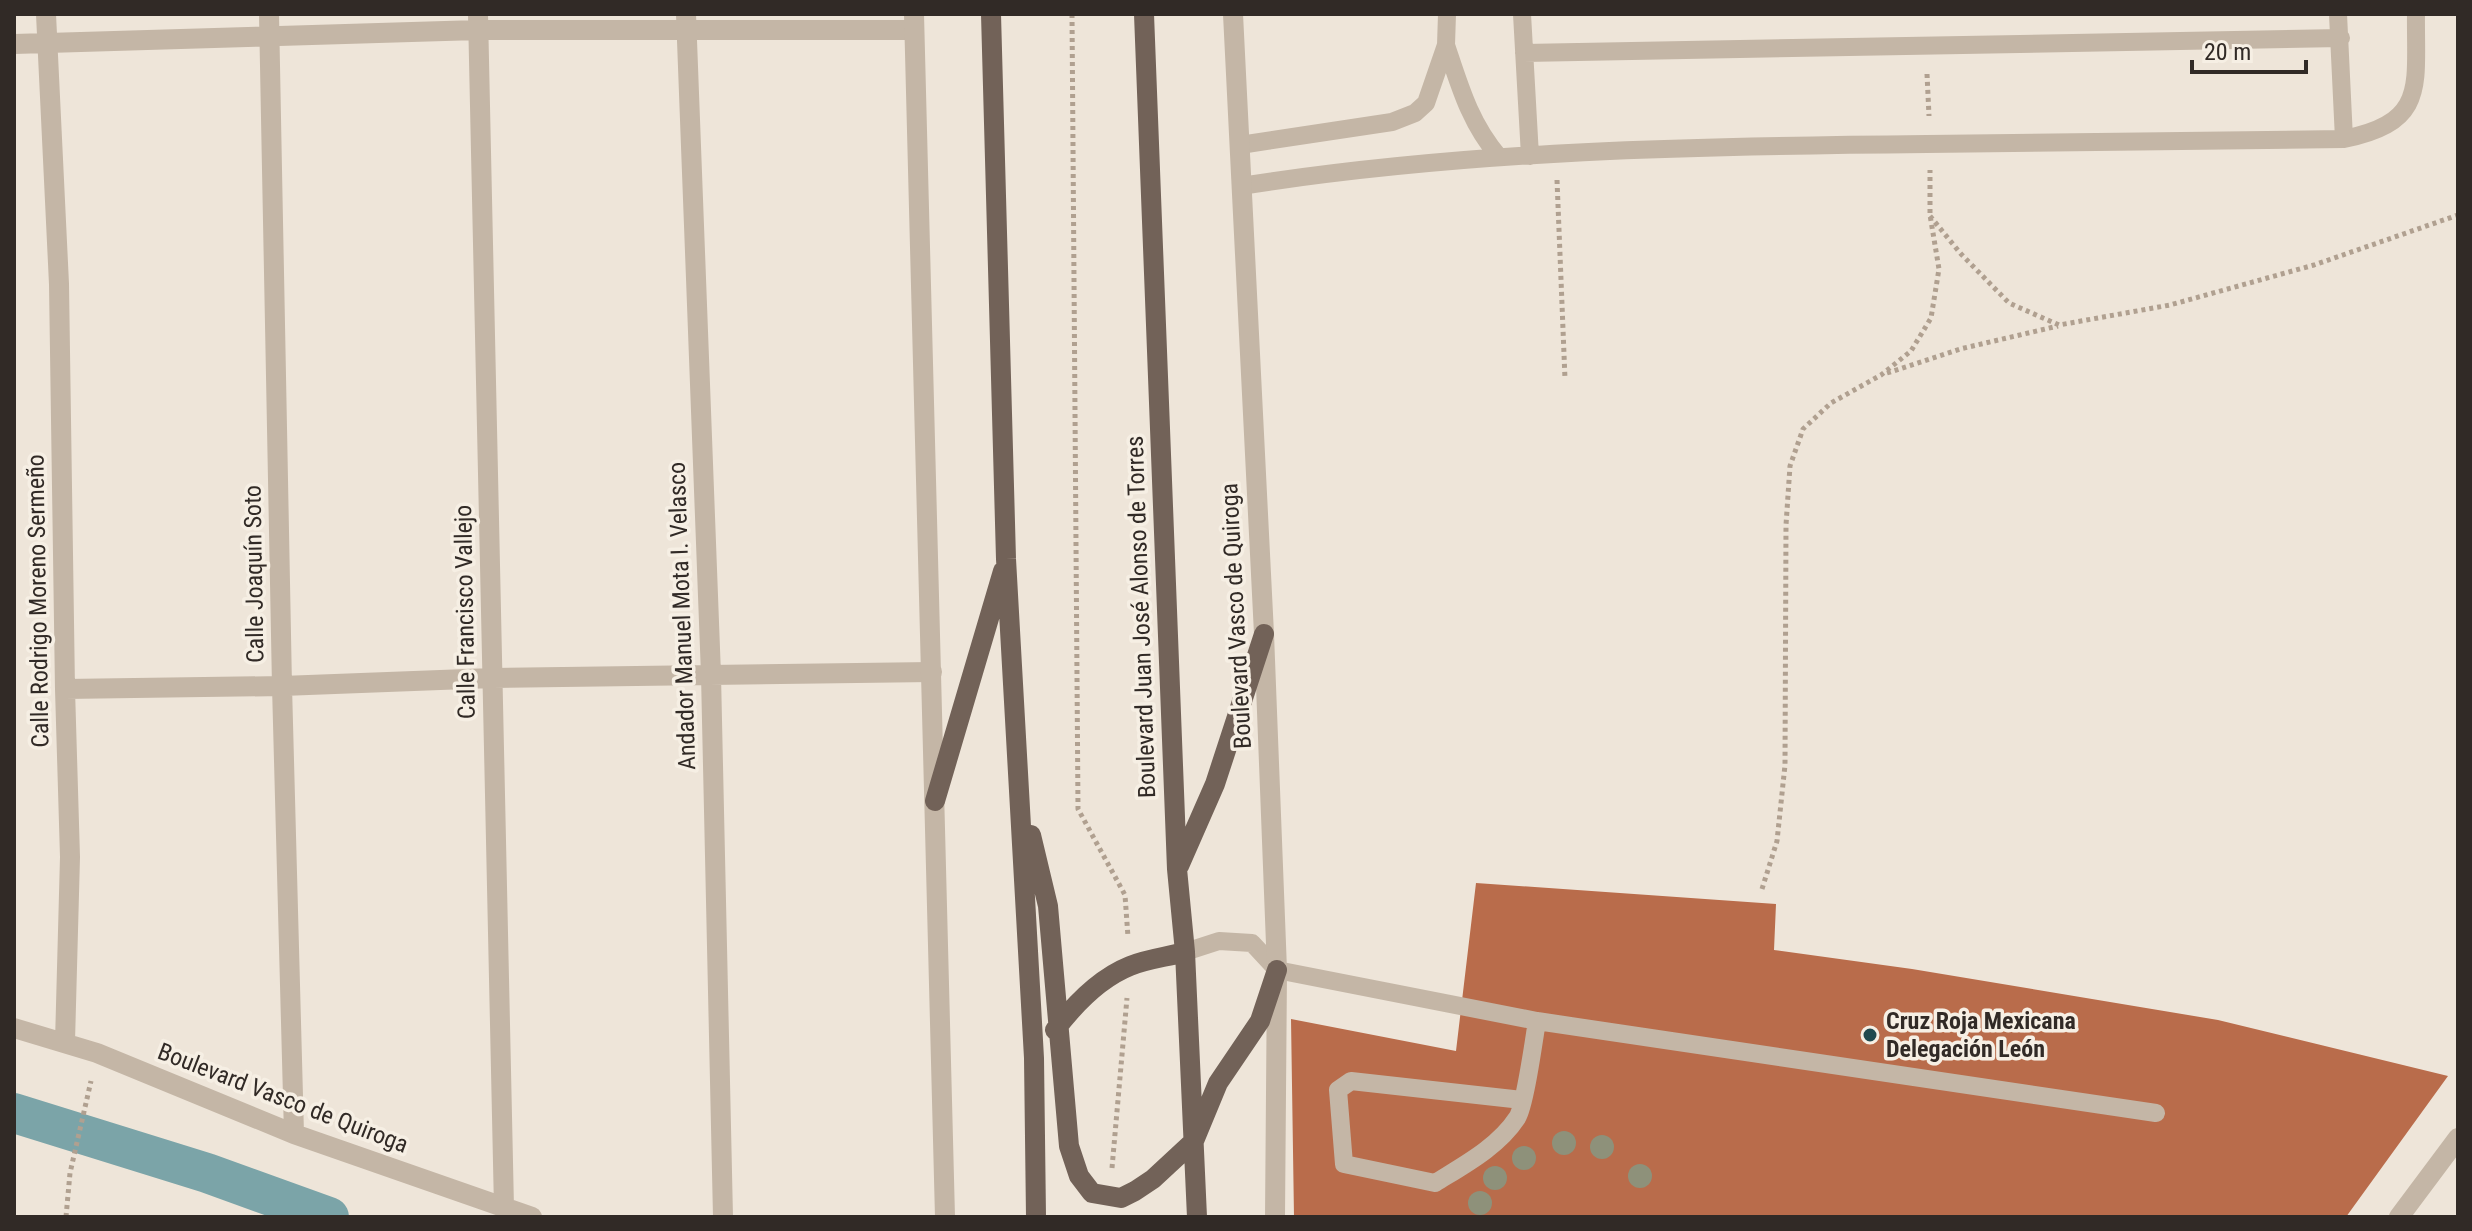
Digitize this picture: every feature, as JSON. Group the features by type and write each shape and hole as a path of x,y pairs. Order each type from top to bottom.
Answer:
{"main road":[{"path":"991,14 1006,559 1034,1058 1036,1217"},
{"name":"Boulevard Juan José Alonso de Torres","path":"1144,14 1177,869 1185,952 1197,1217"},
{"path":"935,801 1006,559"},
{"path":"1177,869 1215,784 1264,634"},
{"path":"1019,788 1048,906 1069,1146 1079,1176 1092,1193 1121,1198 1153,1179 1194,1141 1218,1083 1260,1021 1277,970"},
{"path":"1034,1058 1079,1002 1103,982 1130,966 1185,952"}],"street":[{"name":"Calle Rodrigo Moreno Sermeño","path":"46,14 59,284 70,857 65,1042"},
{"name":"Boulevard Vasco de Quiroga","path":"1233,14 1264,634 1277,970 1275,1217"},
{"name":"Calle Francisco Vallejo","path":"478,22 504,1208"},
{"name":"Andador Manuel Mota I. Velasco","path":"686,22 711,675 723,1217"},
{"path":"14,44 46,44 270,24 914,22 945,1217"},
{"name":"Calle Joaquín Soto","path":"270,24 294,1134"},
{"path":"65,689 282,686 493,678 932,672"},
{"name":"Boulevard Vasco de Quiroga","path":"14,1028 97,1053 294,1134 532,1217"},
{"path":"2399,1217 2458,1138"}],"lane":[{"path":"1240,145 1406,117 1426,103 1446,45 1447,14"},
{"path":"1522,14 1530,156"},
{"path":"2338,14 2344,139"},
{"path":"1241,186 1332,171 1670,147 2344,139 2373,133 2395,121 2408,108 2415,91 2416,14"},
{"path":"1524,53 2341,38"},
{"path":"1446,45 1465,103 1481,136 1499,157"},
{"path":"1185,952 1219,941 1252,943 1277,970 1537,1021 2156,1113"},
{"path":"1522,1100 1351,1081 1338,1090 1344,1164 1435,1183 1489,1148 1519,1116 1537,1021"}],"path":[{"path":"1072,14 1078,809 1125,895 1130,966 1109,1197"},
{"path":"1556,154 1565,379"},
{"path":"1762,889 1777,841 1785,765 1786,525 1790,466 1803,429 1831,403 1881,375 1911,351 1931,318 1939,269 1930,215 1961,254 2009,303 2059,325"},
{"path":"1881,375 1960,349 2059,325 2170,305 2257,281 2314,265 2458,215"},
{"path":"66,1217 70,1173 89,1088"}],"building":[{"name":"Cruz Roja Mexicana Delegación León","path":"1476,883 1776,904 1774,950 1912,969 2218,1020 2448,1076 2346,1217 1294,1217 1291,1019 1456,1051"}],"waterway":[{"path":"14,1113 207,1173 329,1217"}],"place":[{"name":"Cruz Roja Mexicana Delegación León","path":"1870,1035"}]}
